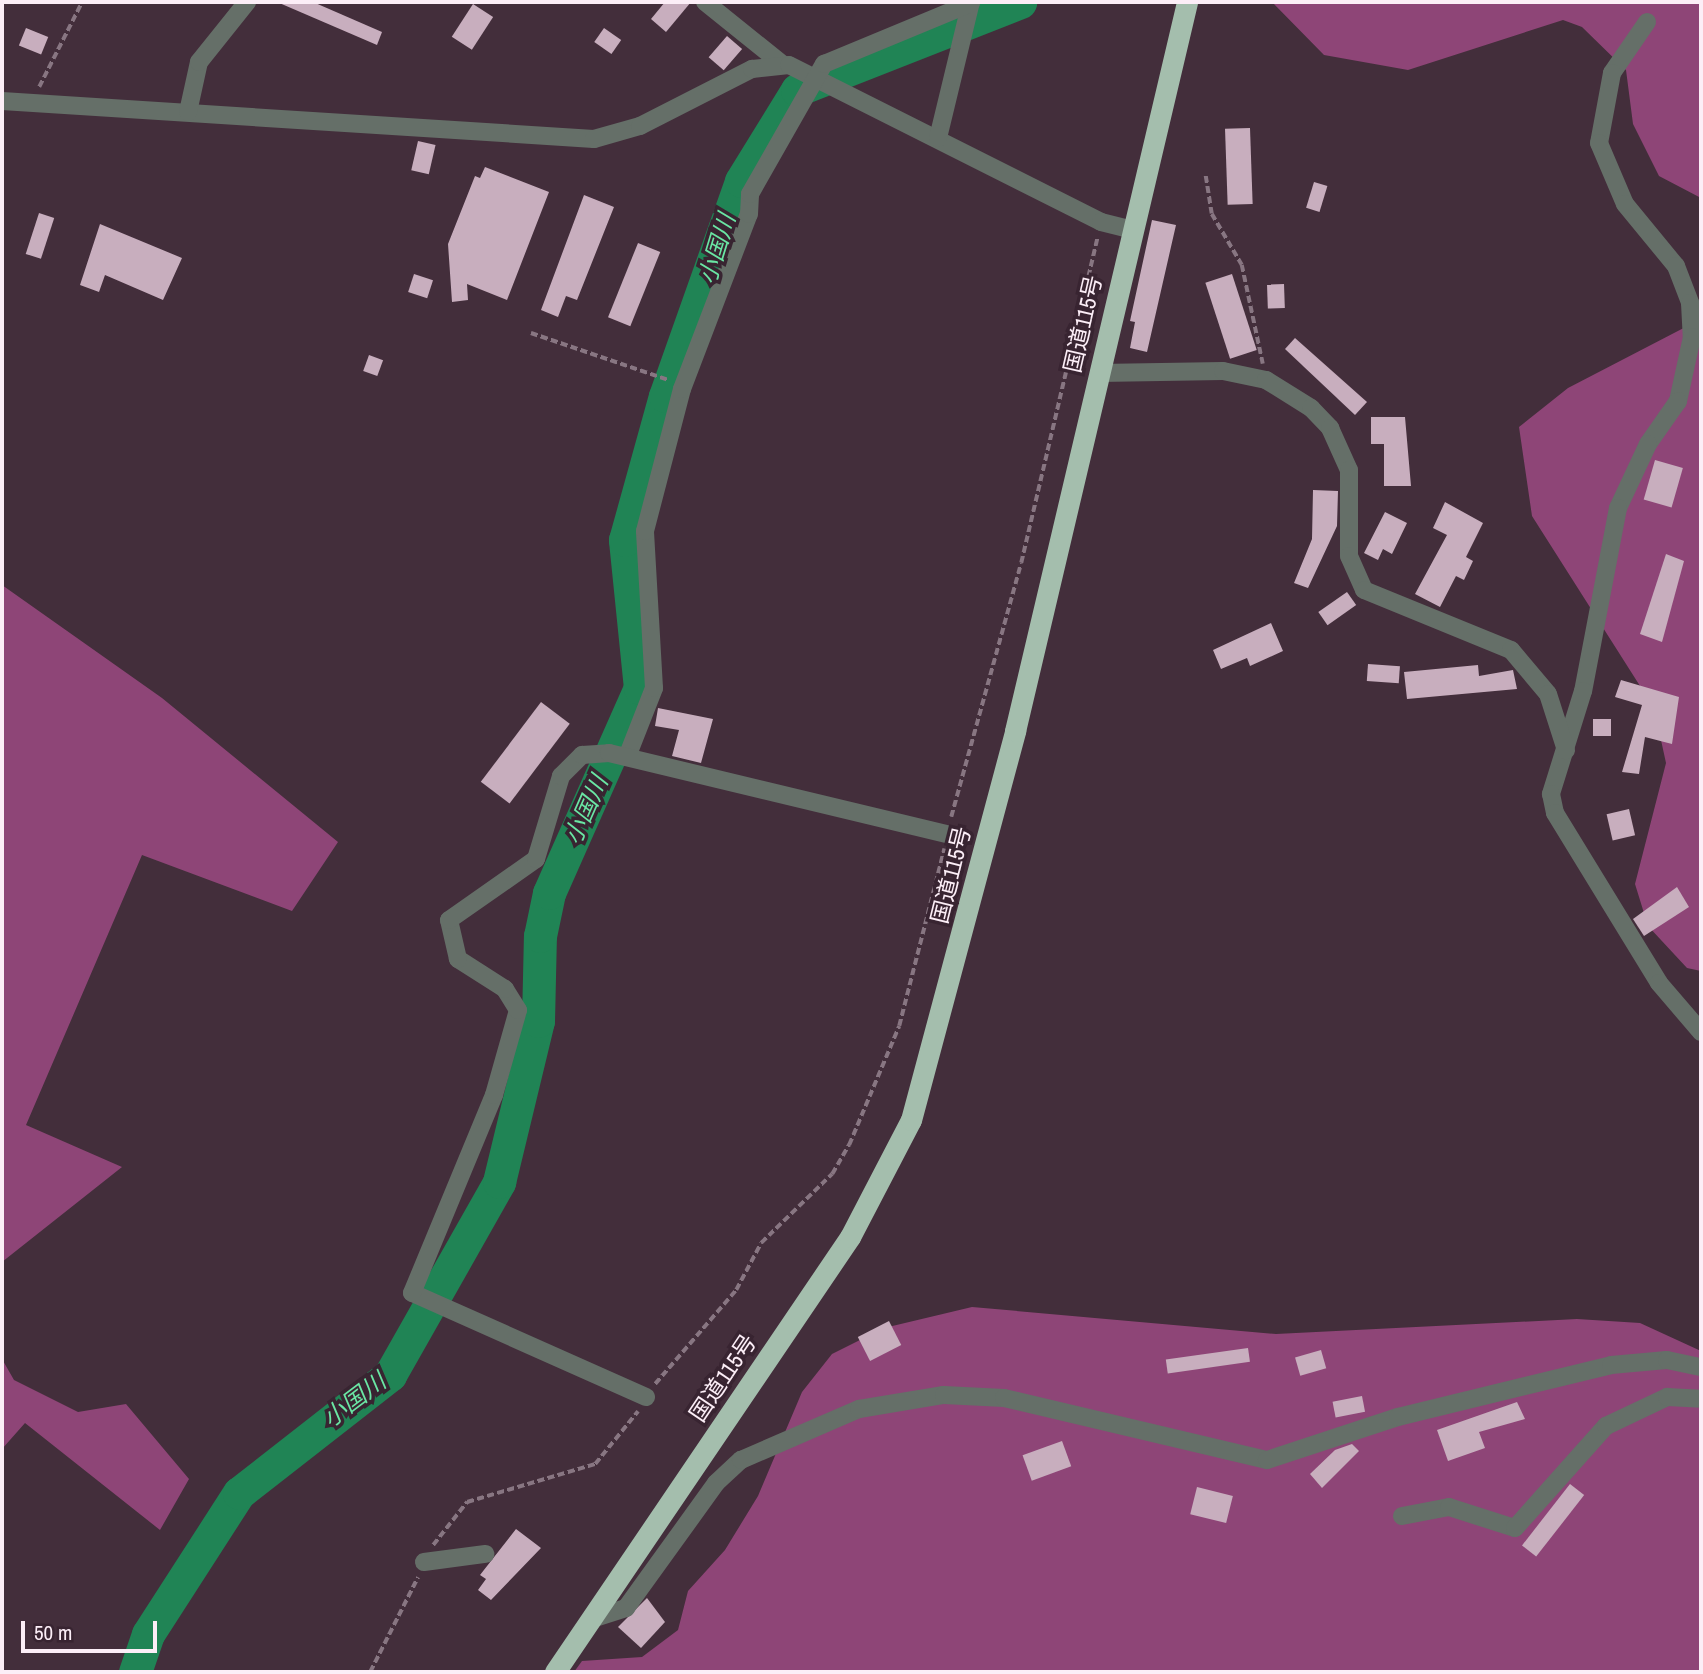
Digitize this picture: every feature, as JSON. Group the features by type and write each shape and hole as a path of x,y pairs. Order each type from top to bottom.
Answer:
{"highway":[{"name":"国道115号","path":"555,1672 850,1237 911,1120 1015,731 1187,2"}],"street":[{"path":"188,112 198,62 247,2"},
{"path":"705,2 782,64 816,76 1101,222 1132,230"},
{"path":"627,757 653,688 642,548 684,385 749,214 750,194 816,76 831,59 971,2"},
{"path":"938,138 971,2"},
{"path":"1647,22 1612,73 1599,143 1625,204 1676,266 1690,303 1692,337 1678,401 1648,444 1618,508 1566,750 1551,782 1555,813 1659,983 1701,1031"},
{"path":"2,101 594,139 640,125 752,69 782,64"},
{"path":"1099,373 1223,371 1258,379 1311,408 1337,439 1352,482 1349,556 1364,590 1511,650 1548,694 1566,750"},
{"path":"646,1397 416,1297 411,1290 494,1095 518,1010 505,989 458,959 450,920 536,859 567,764 593,754 627,757 947,834"},
{"path":"592,1619 626,1608 716,1483 754,1450 870,1406 944,1395 1004,1398 1267,1460 1398,1417 1611,1365 1667,1360 1701,1367"},
{"path":"1402,1516 1449,1507 1515,1528 1606,1426 1667,1397 1701,1399"},
{"path":"425,1562 485,1554"}],"path":[{"path":"36,103 46,68 82,2"},
{"path":"1206,176 1212,214 1242,265 1262,350 1258,379"},
{"path":"370,1672 439,1530 467,1502 595,1464 646,1397 736,1290 761,1243 832,1174 849,1144 899,1026 947,834 1020,563 1101,222"},
{"path":"531,333 684,385"}],"shaded area":[{"path":"1272,2 1701,2 1701,198 1659,176 1633,124 1626,70 1582,27 1563,20 1408,70 1324,55"},
{"path":"1701,319 1701,971 1687,968 1648,926 1635,884 1666,763 1654,708 1532,516 1519,427 1568,388"},
{"path":"2,585 162,698 338,842 292,911 142,855 26,1125 122,1167 2,1262"},
{"path":"972,1307 1276,1334 1577,1319 1640,1323 1701,1351 1701,1672 574,1672 582,1661 642,1657 678,1630 688,1591 725,1550 758,1496 802,1392 832,1354 884,1328"},
{"path":"2,1359 14,1380 78,1412 126,1404 189,1479 160,1530 25,1423 2,1449"}],"building":[{"path":"277,2 313,2 382,32 377,45"},
{"path":"665,2 691,2 666,32 651,19"},
{"path":"473,4 493,17 472,50 452,37"},
{"path":"26,28 48,37 41,55 19,46"},
{"path":"604,28 621,40 611,54 594,42"},
{"path":"727,36 742,49 724,70 709,57"},
{"path":"1250,128 1253,204 1228,205 1225,129"},
{"path":"418,141 436,145 429,174 411,170"},
{"path":"485,167 549,192 507,300 467,284 468,300 452,302 448,244 475,176 480,178"},
{"path":"1314,182 1327,186 1319,212 1306,208"},
{"path":"584,195 614,207 577,300 566,296 558,317 541,310"},
{"path":"39,213 54,218 41,259 26,254"},
{"path":"1152,220 1176,225 1147,352 1130,348 1135,322 1130,321"},
{"path":"100,224 182,258 163,300 105,275 99,292 80,285"},
{"path":"638,243 660,252 630,326 608,317"},
{"path":"414,274 433,280 427,298 408,292"},
{"path":"1232,274 1257,350 1230,359 1205,283"},
{"path":"1284,284 1285,308 1268,309 1267,285"},
{"path":"1295,338 1367,402 1355,415 1285,349"},
{"path":"369,355 383,360 377,376 363,371"},
{"path":"1371,417 1405,417 1411,486 1384,486 1384,444 1371,444"},
{"path":"1655,460 1683,468 1672,507 1644,499"},
{"path":"1313,490 1338,491 1337,526 1308,588 1294,583 1312,539"},
{"path":"1445,502 1483,523 1466,557 1473,561 1464,580 1456,576 1440,607 1415,594 1447,535 1433,528"},
{"path":"1385,512 1407,523 1392,554 1383,549 1378,560 1364,553"},
{"path":"1666,554 1684,561 1662,642 1640,634"},
{"path":"1347,592 1356,605 1328,625 1318,612"},
{"path":"1271,623 1283,651 1250,666 1247,658 1221,669 1213,650"},
{"path":"1368,664 1400,666 1399,683 1367,681"},
{"path":"1478,665 1479,676 1513,670 1517,689 1407,699 1404,672"},
{"path":"1621,680 1679,697 1672,744 1645,737 1639,774 1622,772 1642,705 1615,697"},
{"path":"541,702 570,724 510,804 481,782"},
{"path":"658,708 713,719 701,763 672,756 679,730 655,726"},
{"path":"1593,719 1611,719 1611,736 1593,736"},
{"path":"1629,809 1635,835 1613,840 1607,814"},
{"path":"1677,887 1689,907 1644,936 1633,919"},
{"path":"889,1321 901,1345 870,1361 858,1337"},
{"path":"1248,1348 1250,1362 1168,1373 1166,1360"},
{"path":"1321,1350 1326,1368 1300,1376 1295,1357"},
{"path":"1362,1396 1365,1412 1336,1417 1333,1402"},
{"path":"1517,1402 1525,1419 1479,1432 1485,1448 1448,1461 1437,1430"},
{"path":"1062,1441 1071,1466 1032,1481 1023,1455"},
{"path":"1352,1444 1359,1451 1322,1488 1310,1474 1335,1450"},
{"path":"1570,1484 1584,1495 1536,1557 1522,1545"},
{"path":"1197,1487 1233,1496 1226,1523 1190,1514"},
{"path":"516,1529 541,1548 491,1600 478,1590 486,1579 480,1575"},
{"path":"647,1598 665,1622 641,1648 618,1627"}],"waterway":[{"name":"小国川","path":"135,1672 148,1634 239,1493 390,1375 499,1182 538,1021 540,936 549,893 640,688 625,540 665,396 741,181 797,90 1020,2"}]}
